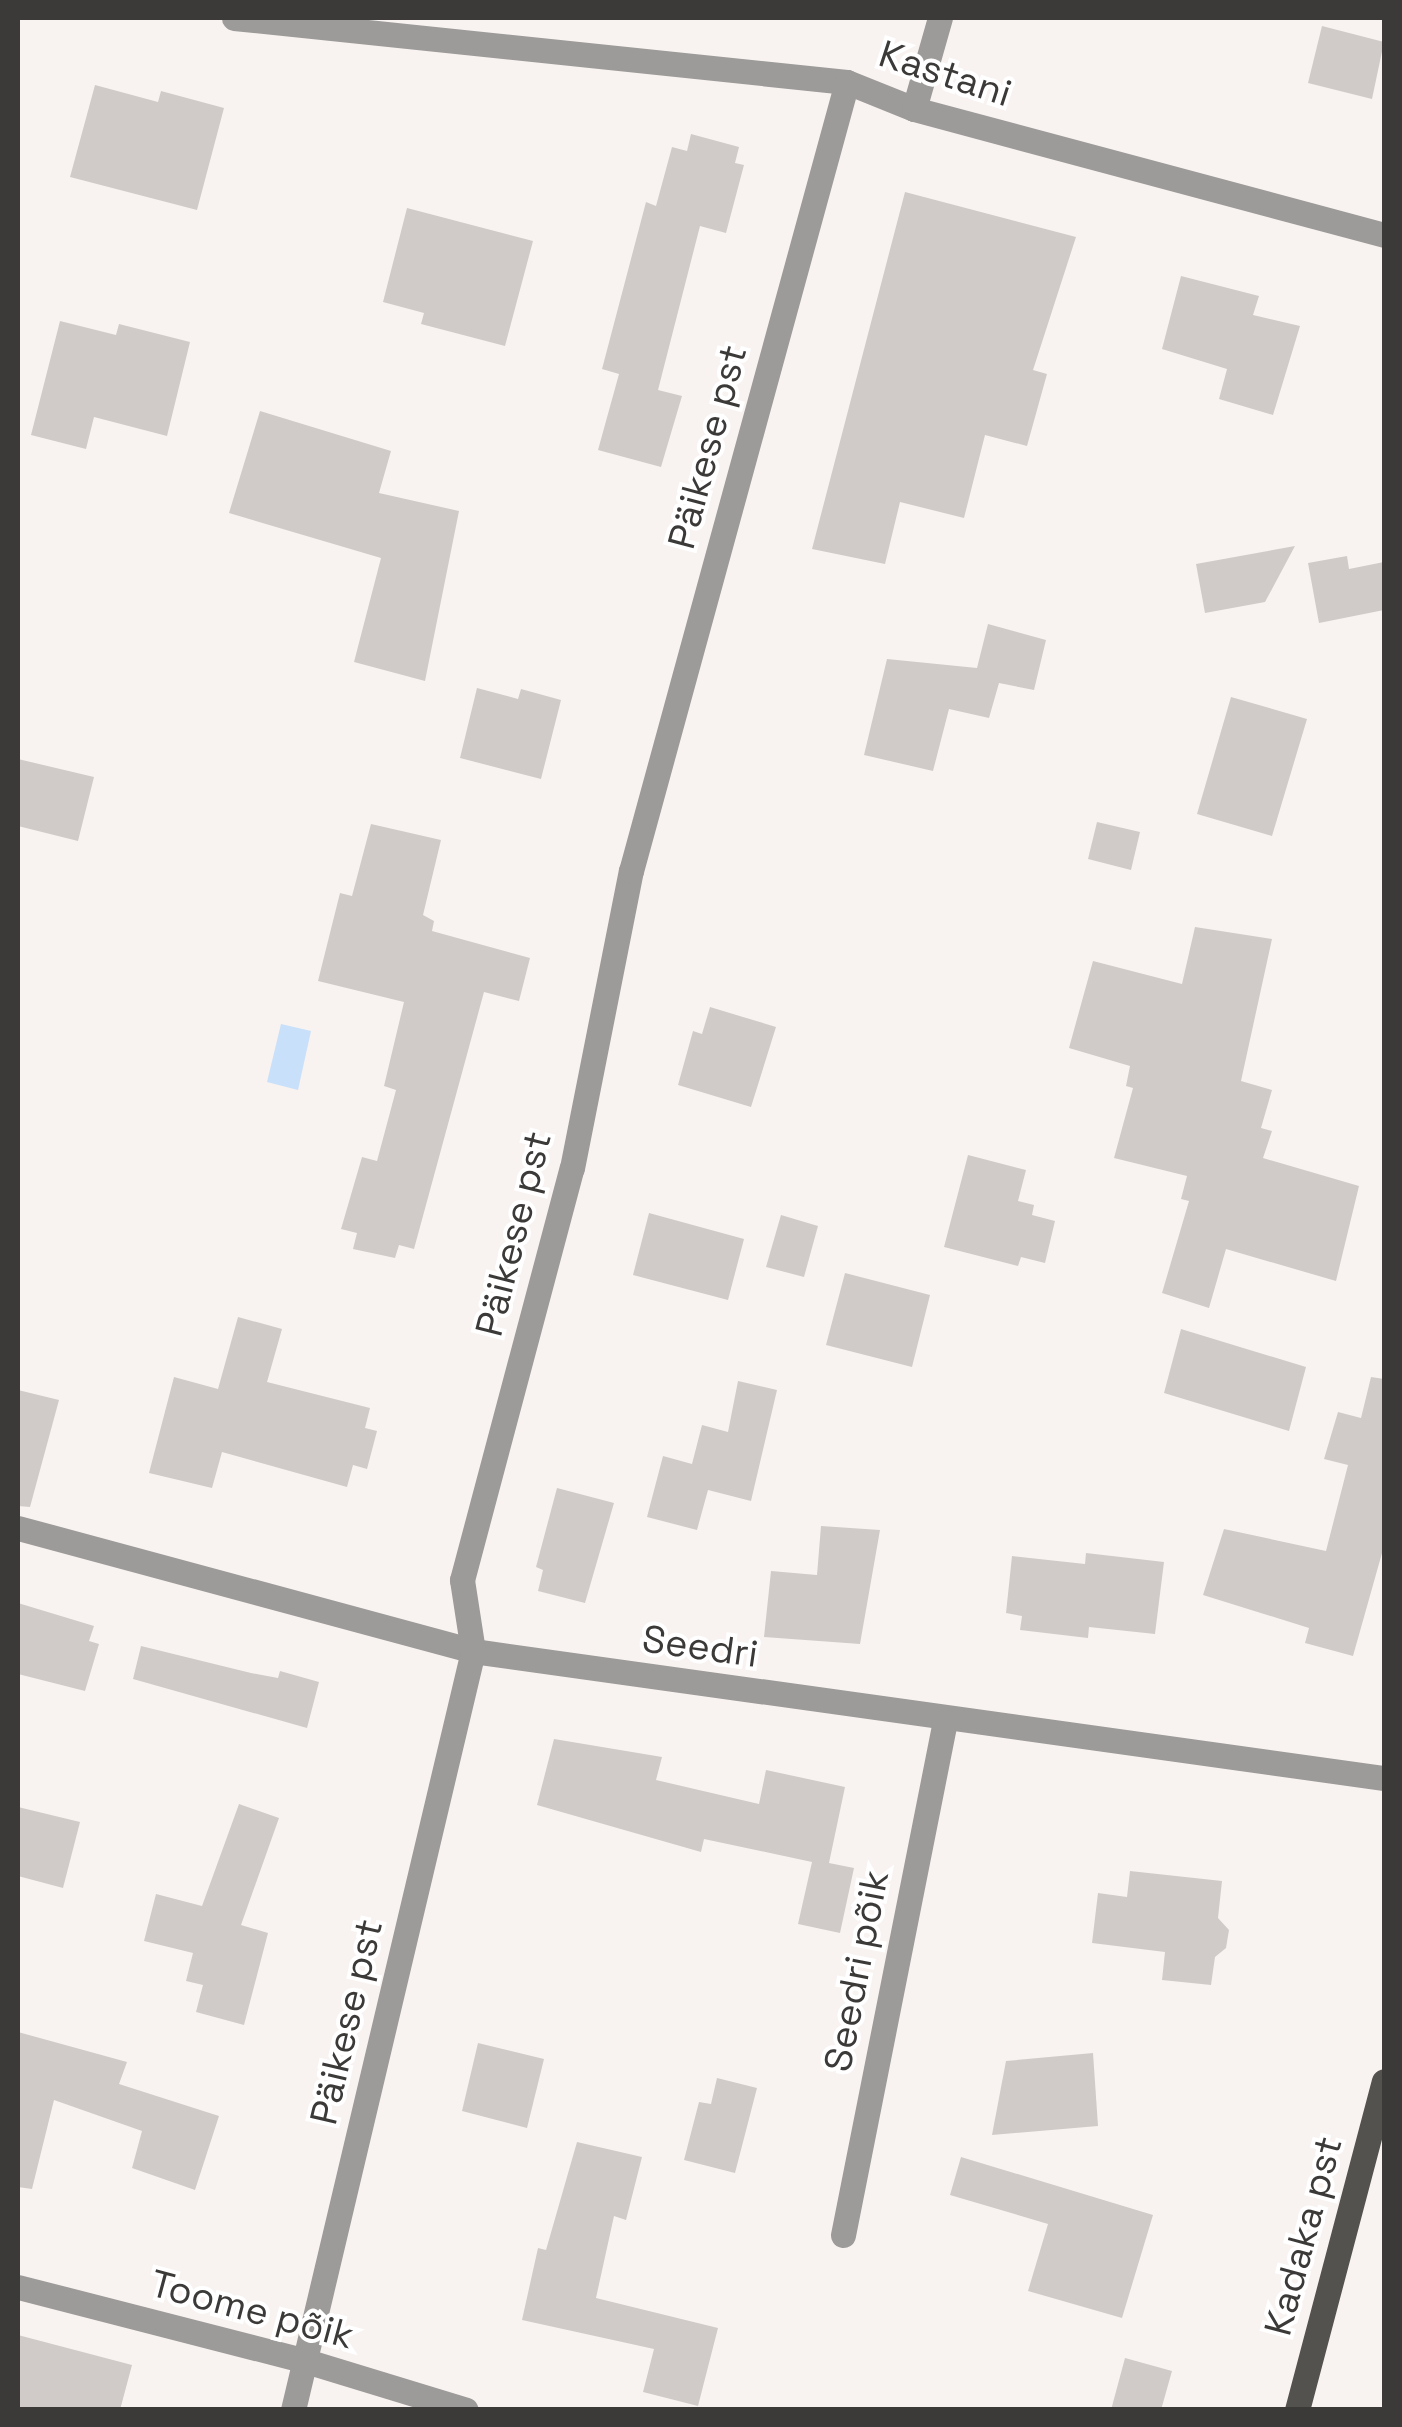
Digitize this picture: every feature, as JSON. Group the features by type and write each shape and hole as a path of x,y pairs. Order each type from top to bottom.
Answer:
{"main road":[{"name":"Kadaka pst","path":"1297,2410 1384,2081"}],"street":[{"name":"Kastani","path":"234,18 847,82 914,109 1384,235"},
{"path":"914,109 940,18"},
{"name":"Päikese pst","path":"293,2410 473,1651 462,1580 572,1168 631,871 847,82"},
{"name":"Seedri","path":"18,1528 473,1651 946,1722 1384,1778"},
{"name":"Seedri põik","path":"843,2235 946,1722"},
{"name":"Toome põik","path":"18,2287 306,2360 466,2410"}],"water":[{"path":"281,1024 311,1031 298,1090 267,1082"}],"building":[{"path":"1322,26 1384,42 1372,99 1308,83"},
{"path":"95,85 158,102 161,91 224,108 197,210 70,177"},
{"path":"691,134 739,147 735,163 744,165 726,233 700,226 658,390 682,396 661,467 598,450 619,374 602,369 646,202 656,206 672,147 687,151"},
{"path":"905,192 1076,237 1033,370 1047,374 1027,446 985,435 964,518 900,502 885,564 812,549"},
{"path":"407,208 533,241 505,346 421,324 424,313 383,302"},
{"path":"1181,276 1259,296 1253,315 1300,326 1273,415 1219,399 1227,369 1162,349"},
{"path":"60,321 116,335 119,324 190,342 167,436 94,417 86,449 31,435"},
{"path":"260,411 391,451 379,493 459,511 425,681 354,662 381,558 229,513"},
{"path":"1295,546 1265,602 1205,613 1196,564"},
{"path":"1347,556 1349,569 1384,562 1384,610 1319,623 1308,563"},
{"path":"988,624 1046,640 1034,690 999,683 989,718 949,709 933,771 864,755 887,659 977,668"},
{"path":"477,688 518,699 521,689 561,700 541,779 460,758"},
{"path":"1231,697 1307,719 1272,836 1197,814"},
{"path":"18,759 94,777 78,841 18,826"},
{"path":"1097,822 1140,832 1131,870 1088,859"},
{"path":"371,824 441,840 423,915 434,921 432,931 530,958 519,1001 484,992 414,1249 399,1245 395,1258 353,1249 357,1233 341,1229 362,1157 377,1161 396,1090 384,1086 404,1002 318,981 340,893 352,896"},
{"path":"1195,927 1272,939 1241,1081 1272,1090 1261,1128 1272,1131 1263,1158 1359,1186 1336,1281 1226,1249 1209,1308 1162,1293 1189,1201 1181,1199 1187,1176 1114,1158 1133,1088 1126,1086 1130,1066 1069,1048 1093,961 1182,984"},
{"path":"710,1007 776,1027 751,1107 678,1085 693,1031 702,1034"},
{"path":"968,1155 1026,1170 1018,1201 1034,1205 1032,1215 1055,1221 1045,1263 1021,1257 1018,1266 944,1247"},
{"path":"649,1213 744,1239 728,1300 633,1275"},
{"path":"781,1215 818,1226 804,1277 766,1267"},
{"path":"845,1273 930,1295 912,1367 826,1345"},
{"path":"238,1317 282,1329 267,1382 370,1408 365,1428 377,1431 367,1469 353,1465 347,1487 222,1452 212,1488 149,1473 174,1377 218,1389"},
{"path":"1181,1329 1306,1367 1289,1431 1164,1393"},
{"path":"1371,1377 1384,1379 1384,1546 1353,1656 1305,1643 1309,1628 1203,1595 1224,1529 1326,1551 1348,1465 1324,1459 1338,1412 1361,1418"},
{"path":"738,1381 777,1390 751,1501 708,1490 697,1530 647,1517 663,1456 692,1464 702,1425 728,1432"},
{"path":"18,1390 59,1400 30,1507 18,1506"},
{"path":"557,1488 614,1503 585,1603 538,1591 543,1570 536,1567"},
{"path":"821,1526 880,1530 860,1644 764,1637 771,1571 817,1575"},
{"path":"1086,1553 1164,1562 1155,1634 1089,1627 1088,1638 1020,1630 1022,1616 1006,1613 1012,1556 1085,1564"},
{"path":"18,1603 94,1626 89,1641 99,1644 85,1691 18,1674"},
{"path":"141,1646 251,1673 278,1678 280,1671 319,1682 307,1728 133,1679"},
{"path":"554,1739 662,1757 656,1780 759,1804 766,1770 845,1787 829,1863 854,1868 840,1933 798,1924 812,1862 704,1839 701,1852 537,1805"},
{"path":"239,1804 279,1818 241,1925 268,1933 244,2025 196,2012 203,1985 186,1981 193,1953 144,1941 156,1894 202,1906"},
{"path":"18,1807 80,1822 63,1888 18,1876"},
{"path":"1130,1871 1222,1881 1218,1918 1229,1930 1226,1948 1215,1957 1211,1985 1162,1980 1165,1952 1092,1943 1098,1893 1127,1897"},
{"path":"18,2032 127,2062 119,2084 219,2116 195,2190 132,2168 142,2131 54,2100 32,2189 18,2187"},
{"path":"478,2043 544,2059 527,2128 462,2111"},
{"path":"1093,2053 1098,2126 992,2135 1006,2061"},
{"path":"717,2078 757,2088 735,2173 684,2160 699,2102 711,2104"},
{"path":"577,2142 642,2157 626,2220 614,2216 596,2298 718,2328 698,2406 643,2392 654,2349 522,2320 538,2248 546,2250"},
{"path":"961,2157 1153,2215 1122,2318 1028,2291 1048,2224 950,2195"},
{"path":"18,2335 132,2365 120,2410 18,2410"},
{"path":"1125,2358 1172,2371 1161,2410 1111,2410"}]}
